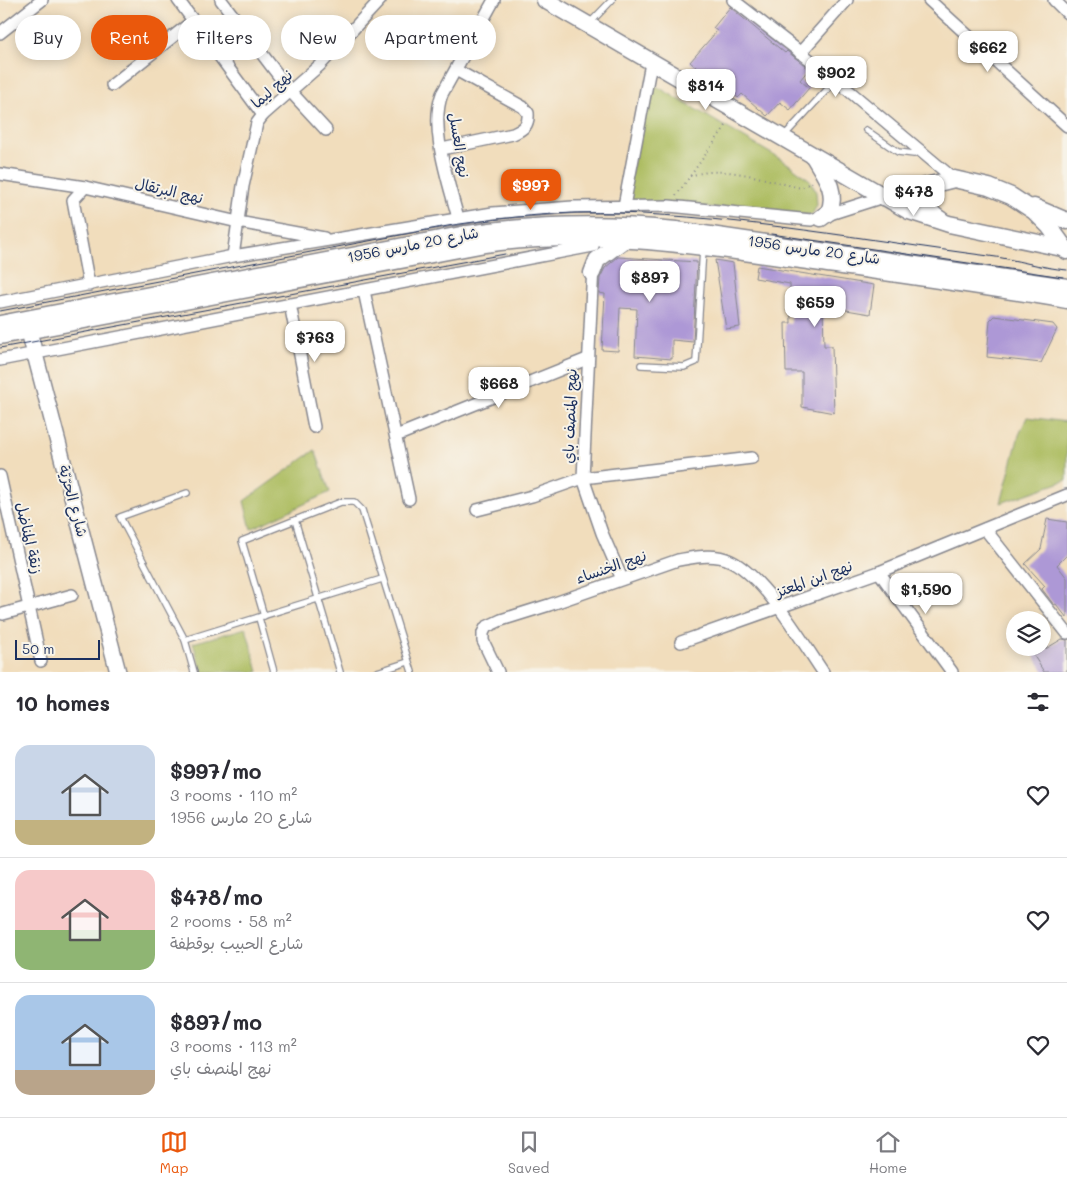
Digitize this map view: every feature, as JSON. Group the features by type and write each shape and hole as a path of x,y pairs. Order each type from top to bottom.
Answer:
{"main road":[{"path":"545,0 883,197 920,215 949,224 1066,250"},
{"path":"806,151 824,173 831,187 832,200 829,212 821,218"},
{"path":"806,151 821,155 886,190 895,191 923,187"},
{"path":"883,197 954,179 989,187 1067,221"},
{"path":"923,187 924,198 930,213 949,224"},
{"path":"1022,203 1043,220 1066,250"},
{"name":"شارع 20 مارس 1956","path":"0,336 27,325 461,236 519,227 704,246 1067,300"},
{"name":"شارع 20 مارس 1956","path":"594,235 676,230 1067,287"},
{"path":"592,273 597,260 625,239"},
{"name":"شارع 20 مارس 1956","path":"0,324 27,325"}],"street":[{"path":"0,33 42,0"},
{"path":"178,0 190,15"},
{"path":"222,0 291,92 326,130"},
{"name":"نهج ليما","path":"233,256 253,136 257,123 263,115 291,92 380,0"},
{"name":"نهج العسل","path":"458,218 442,149 437,111 442,94 494,0"},
{"path":"733,0 836,80 954,179"},
{"path":"800,53 847,0"},
{"path":"929,0 1067,126"},
{"path":"1054,0 1067,13"},
{"path":"112,85 178,33"},
{"path":"223,60 263,115"},
{"path":"624,206 651,63"},
{"path":"442,149 513,134 523,129 528,122 528,113 523,107 456,70"},
{"name":"نهج البرتقال","path":"0,174 85,187 238,222 330,239"},
{"path":"85,187 74,200 89,286"},
{"name":"شارع 20 مارس 1956","path":"0,302 89,286 233,256 458,218 514,211 669,206 795,219 821,218 883,197"},
{"name":"شارع 20 مارس 1956","path":"0,360 364,291 594,235"},
{"name":"نهج المنصف باي","path":"594,235 583,478 602,533 622,578"},
{"path":"364,291 409,499"},
{"path":"290,304 314,427"},
{"name":"شارع الحرّيّة","path":"27,325 118,672"},
{"path":"401,434 587,359"},
{"path":"477,510 532,496 583,478 752,458"},
{"name":"زنقة المناضل","path":"0,476 42,661"},
{"name":"نهج ابن المعتز","path":"681,642 879,572 1067,495"},
{"path":"985,529 1067,633"},
{"name":"نهج الخنساء","path":"498,672 483,641 482,633 486,627 501,620 550,605 622,578 678,560 714,556 730,560 742,567 779,608 823,672"},
{"path":"879,572 952,672"},
{"path":"3,614 72,595"}],"lane":[{"path":"588,26 612,0"},
{"path":"782,137 836,80"},
{"path":"866,130 898,152 914,154 920,150"},
{"path":"641,365 684,367 696,362 704,246"},
{"path":"187,493 120,517 185,640 194,672"},
{"path":"274,672 242,541 340,502 354,502 362,510 412,672"},
{"path":"295,520 340,672"},
{"path":"185,640 382,579"},
{"path":"377,672 408,662"}],"path":[{"path":"669,206 737,111"},
{"path":"690,176 706,171 720,171 800,188 824,173"}],"green space":[{"path":"651,83 787,163 810,180 816,192 817,205 812,215 631,201 626,196"},
{"path":"1027,417 1067,422 1067,480 1001,503 1019,435"},
{"path":"315,450 330,492 251,529 244,501"},
{"path":"246,628 258,672 202,672 193,643"}],"building":[{"path":"730,7 785,53 787,51 809,69 800,80 809,88 790,110 780,102 767,116 742,94 738,98 724,86 722,89 690,62 717,31 713,28"},
{"path":"618,257 697,262 693,342 672,340 672,359 635,356 637,309 620,308 618,351 602,350 605,294 599,293 600,278 605,268"},
{"path":"715,260 733,263 740,327 726,329"},
{"path":"757,266 874,285 870,314 823,306 824,346 832,346 834,413 802,407 802,372 786,372 785,323 791,323 790,284 755,278"},
{"path":"994,316 1053,324 1057,329 1041,363 987,357 990,320"},
{"path":"1047,519 1067,522 1067,555 1057,565 1067,578 1067,618 1042,589 1045,586 1025,564 1041,549"},
{"path":"1062,639 1067,640 1067,672 1044,672 1034,656 1051,656 1051,646"}],"tram line":[{"path":"0,311 453,225 515,217 578,213 665,215 758,224 999,257 1067,270"},
{"path":"771,234 1063,277"},
{"path":"0,348 505,254"}]}
